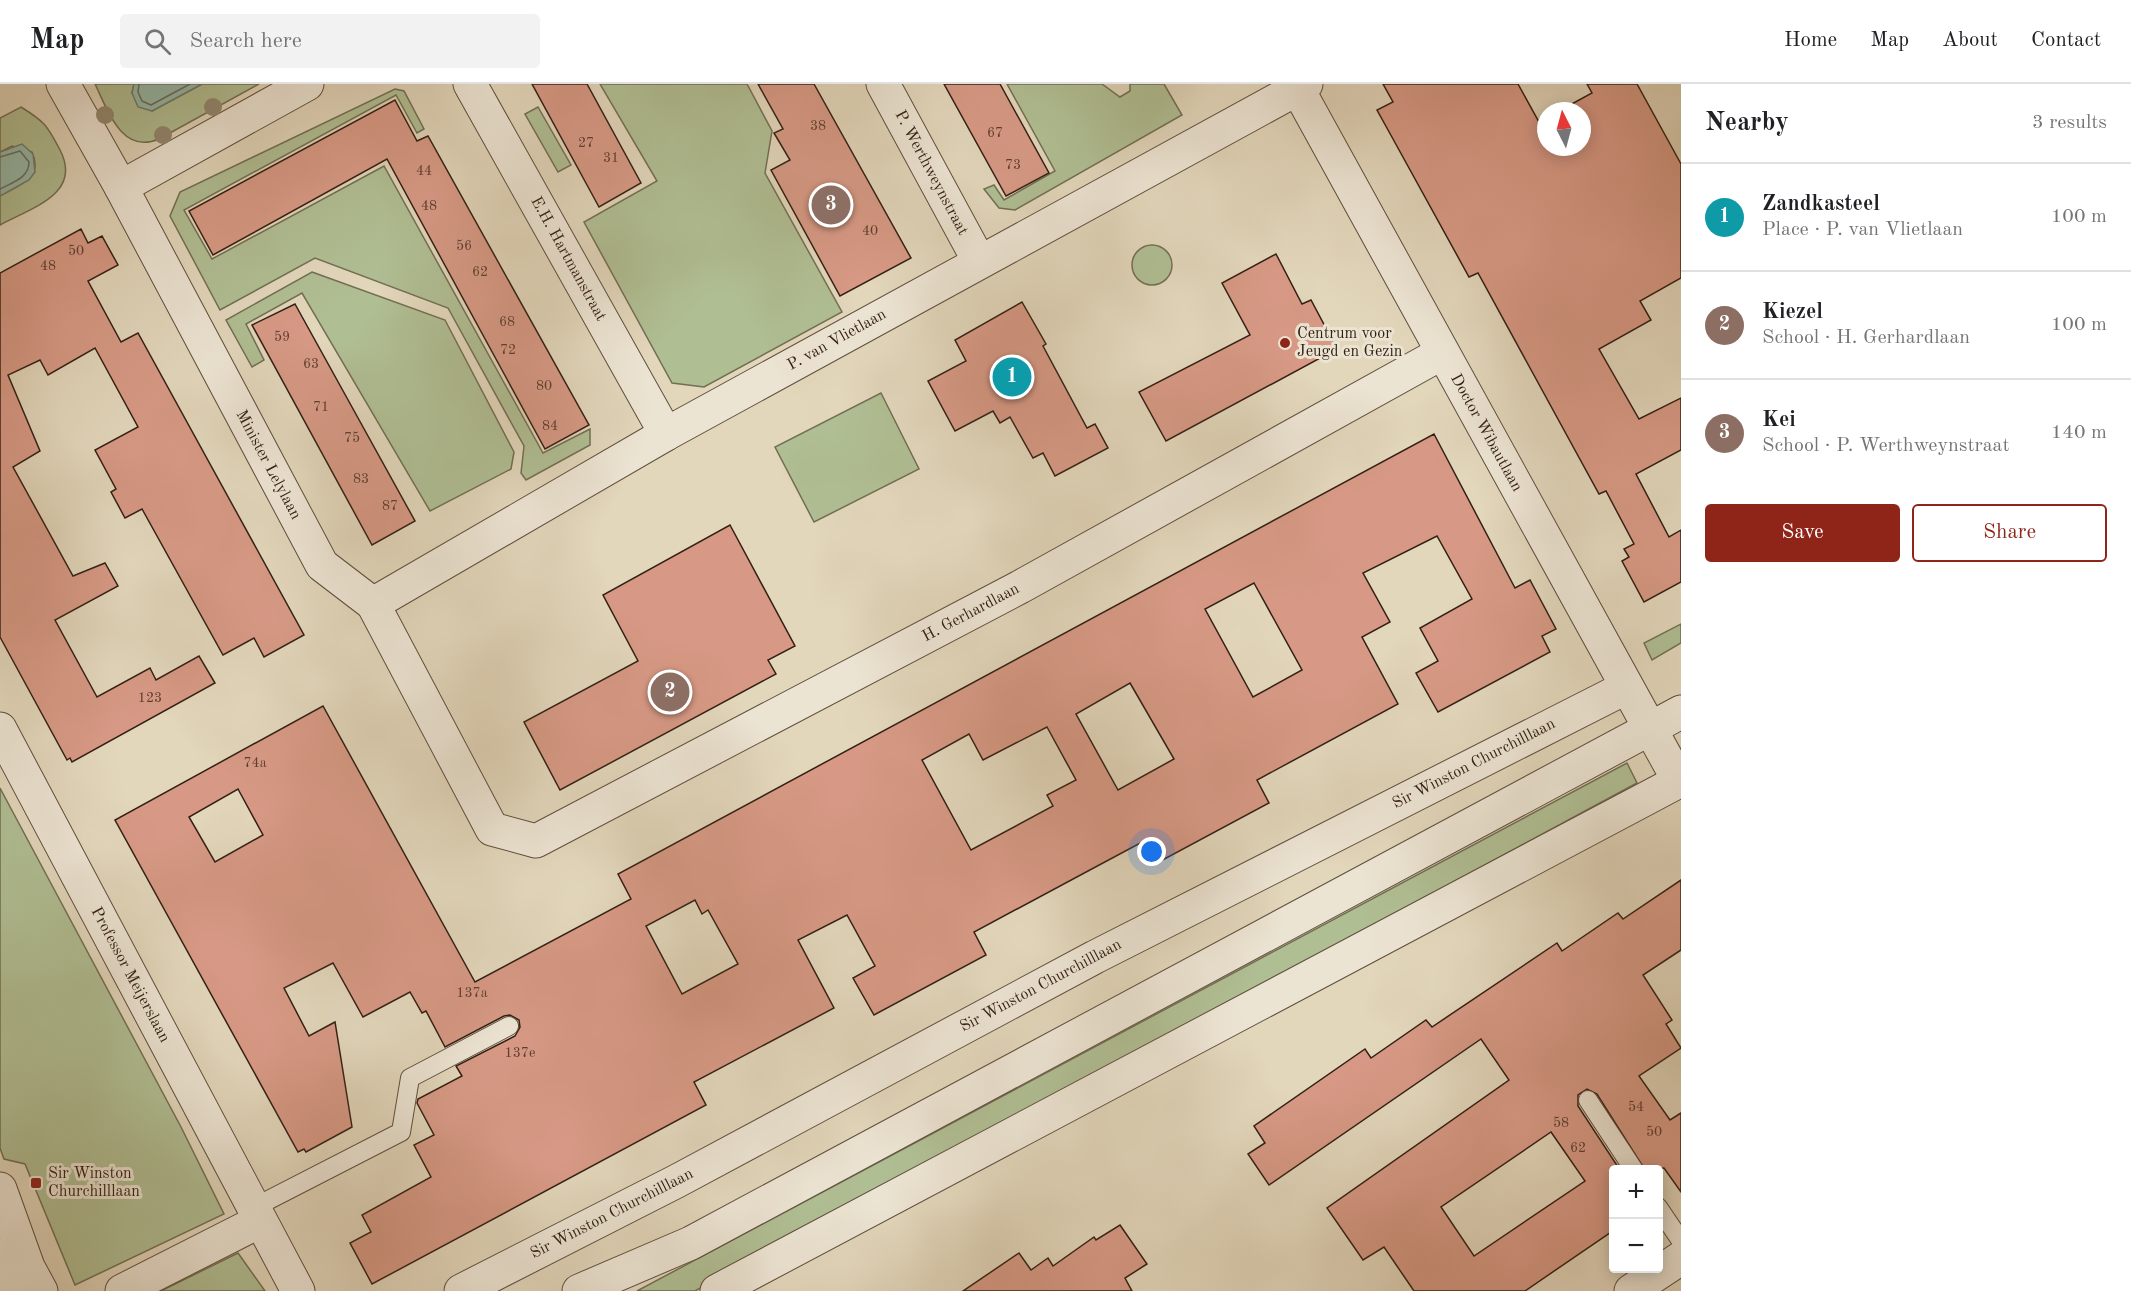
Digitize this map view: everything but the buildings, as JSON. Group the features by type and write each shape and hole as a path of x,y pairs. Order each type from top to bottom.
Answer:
{"street":[{"name":"Minister Lelylaan","path":"63,84 121,187 322,566 373,604 492,829"},
{"path":"121,187 307,84"},
{"name":"E.H. Hartmanstraat","path":"470,84 666,434"},
{"name":"P. Werthweynstraat","path":"883,84 979,261"},
{"name":"P. van Vlietlaan","path":"373,604 666,434 1300,86"},
{"name":"Doctor Wibautlaan","path":"1300,86 1442,353 1625,687 1680,781"},
{"name":"H. Gerhardlaan","path":"492,829 536,841 1020,587 1442,353"},
{"name":"Sir Winston Churchilllaan","path":"461,1291 677,1182 1095,957 1625,687"},
{"path":"579,1291 700,1238 1681,712"},
{"name":"Professor Meijerslaan","path":"0,729 298,1291"},
{"path":"717,1291 1680,781"},
{"path":"0,1189 28,1267 41,1291"},
{"path":"122,1291 256,1214"},
{"path":"0,1255 14,1291"},
{"path":"1631,1291 1681,1258"}],"lane":[{"path":"256,1214 402,1132 410,1078 509,1026"},
{"path":"1588,1100 1631,1165"},
{"path":"1663,1213 1681,1241"}],"shaded area":[{"path":"95,84 134,84 132,93 152,111 202,84 259,84 159,139 146,142 135,141 118,128"},
{"path":"600,84 747,84 772,131 765,173 842,312 704,387 672,383 584,222 657,181"},
{"path":"1007,84 1102,84 1120,97 1130,91 1130,84 1164,84 1182,115 1015,210 999,208 984,189 994,185 1004,200 1055,171"},
{"path":"395,89 404,91 424,129 417,133 396,95 184,210 212,259 384,166 543,453 590,429 590,445 526,480 521,473 524,446 448,308 315,258 220,310 170,216 180,192"},
{"path":"21,107 45,125 52,135 65,165 65,178 50,198 0,225 0,196 28,180 35,168 32,152 12,146 0,152 0,118"},
{"path":"538,107 571,165 558,172 525,114"},
{"path":"1152,245 1160,246 1166,251 1171,257 1171,273 1166,279 1160,284 1152,285 1144,284 1138,279 1133,273 1132,265 1133,257 1138,251 1144,246"},
{"path":"312,272 445,320 514,452 511,469 430,511 302,293 246,324 264,360 252,367 226,320"},
{"path":"881,393 919,469 814,522 775,447"},
{"path":"1681,624 1681,643 1652,660 1644,643"},
{"path":"1627,763 1637,783 695,1291 637,1291"},
{"path":"0,788 181,1127 224,1214 75,1285 25,1164 4,1159 0,1148"},
{"path":"238,1253 265,1291 161,1291"}],"water":[{"path":"134,84 202,84 152,111 138,107 132,93"},
{"path":"22,144 33,154 35,172 29,180 0,196 0,152"}],"place":[{"name":"Kei","path":"831,205"},
{"name":"Centrum voor Jeugd en Gezin","path":"1285,343"},
{"name":"Zandkasteel","path":"1012,377"},
{"name":"Kiezel","path":"670,692"},
{"name":"Sir Winston Churchilllaan","path":"36,1183"}]}
